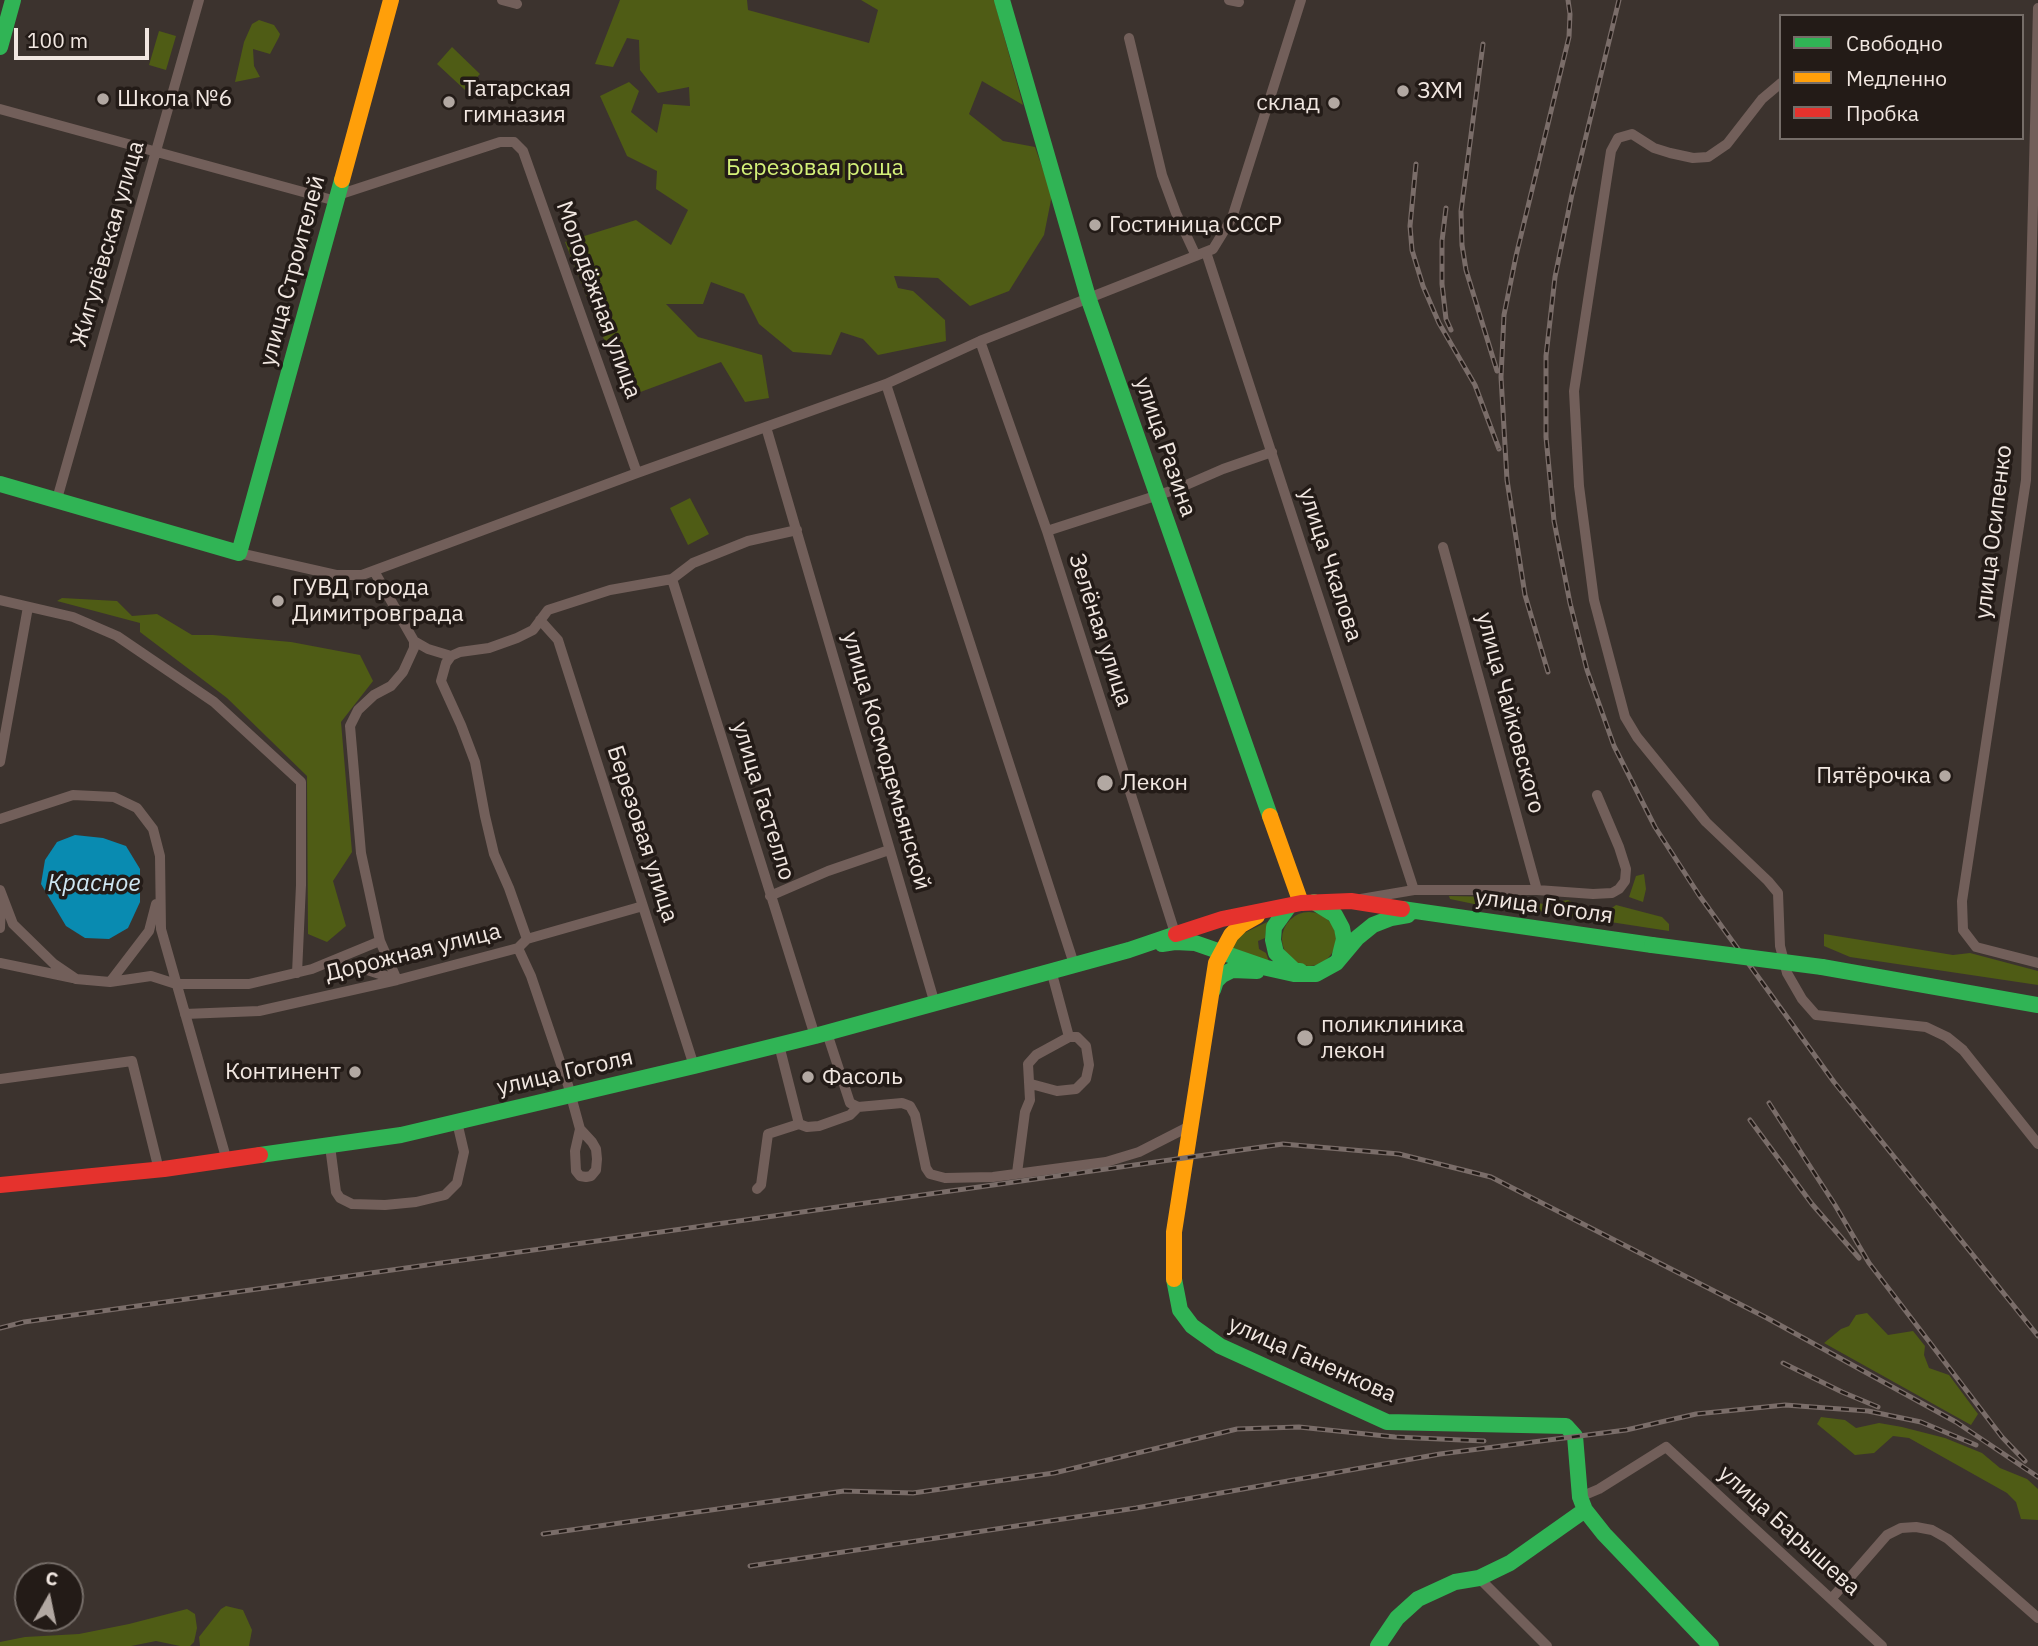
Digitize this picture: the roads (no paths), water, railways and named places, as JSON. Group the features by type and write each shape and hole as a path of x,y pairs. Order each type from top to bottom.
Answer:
{"street":[{"path":"0,47 13,0"},
{"name":"Жигулёвская улица","path":"57,499 199,0"},
{"name":"улица Строителей","path":"239,553 391,0"},
{"path":"502,0 517,4"},
{"name":"улица Разина","path":"1002,0 1088,297 1158,495 1294,905"},
{"path":"0,484 239,553 336,575 362,575 886,384 980,341 1213,249 1232,218 1301,0"},
{"name":"улица Осипенко","path":"2038,8 2025,484 1962,901 1963,930 1976,947 2038,963"},
{"name":"улица Чкалова","path":"1129,38 1163,174 1177,213 1201,254 1272,452 1415,890"},
{"path":"1779,85 1762,99 1727,144 1708,157 1693,158 1654,148 1632,134 1618,138 1611,151 1574,391 1579,486 1594,600 1625,717 1637,737 1706,822 1778,893 1780,946 1787,973 1802,999 1816,1015 1926,1027 1947,1037 1963,1050 2038,1144"},
{"path":"0,109 337,198"},
{"name":"Молодёжная улица","path":"337,198 500,142 514,142 523,151 637,473"},
{"name":"Зелёная улица","path":"980,341 1046,531 1175,938"},
{"path":"886,384 1074,964"},
{"name":"улица Космодемьянской","path":"766,427 936,1004"},
{"path":"1046,531 1158,495 1272,452"},
{"path":"2025,484 2038,485"},
{"path":"527,939 494,854 475,762 441,681 446,663 451,656 460,652 489,648 517,639 533,630 548,610 610,590 672,579 693,563 748,541 797,530"},
{"name":"улица Чайковского","path":"1443,547 1537,890"},
{"path":"374,571 414,641 414,648 403,672 391,686 374,695 358,710 350,726 361,853 380,941 397,980"},
{"name":"улица Гастелло","path":"672,579 771,897 821,1034 850,1103 858,1107"},
{"path":"0,600 73,617 117,636 214,702 301,782 301,885 297,973"},
{"path":"0,762 28,607"},
{"name":"Березовая улица","path":"540,620 558,640 694,1066"},
{"path":"414,641 428,649 451,656"},
{"path":"0,819 73,795 114,797 137,808 153,829 160,856 161,929 227,1161"},
{"path":"1175,938 1222,919 1294,905 1351,901 1415,890 1612,893 1625,881 1626,869 1597,795"},
{"path":"771,897 828,871 889,850"},
{"path":"1,893 13,924 54,964 76,979"},
{"path":"0,928 1,893"},
{"path":"110,982 149,931 159,893"},
{"path":"1351,901 1430,914"},
{"path":"1294,905 1279,918 1274,928 1276,953 1294,971 1316,974"},
{"path":"1222,951 1231,935 1241,925 1294,905 1335,915 1344,939 1342,952 1336,963"},
{"name":"Дорожная улица","path":"185,1014 259,1011 397,980 518,948 527,939 643,906"},
{"path":"1211,996 1216,981 1232,970 1321,973 1336,963 1357,938 1373,925 1391,918 1430,914"},
{"name":"улица Гоголя","path":"1430,914 1822,967 2038,1005"},
{"path":"1175,938 1294,974"},
{"path":"1175,938 1198,953 1205,963 1211,996"},
{"name":"улица Гоголя","path":"0,1185 159,1170 401,1135 779,1045 1175,938"},
{"path":"0,963 76,979 110,982 151,976 176,984 249,984 329,964 380,941"},
{"path":"518,948 531,976 580,1129"},
{"name":"улица Ганенкова","path":"1222,951 1216,963 1174,1232 1173,1272 1180,1310 1192,1326 1220,1346 1387,1422 1566,1426 1575,1436 1582,1504"},
{"path":"329,964 368,970 397,980"},
{"path":"1051,970 1069,1037"},
{"path":"1017,1174 1030,1100 1028,1064 1036,1055 1069,1037 1077,1037 1086,1046 1089,1065 1086,1079 1076,1089 1056,1091 1031,1084"},
{"path":"779,1045 799,1124"},
{"path":"0,1079 132,1061 159,1170"},
{"path":"757,1189 761,1185 768,1134 799,1124 807,1127 819,1126 850,1115 858,1107 902,1103 910,1106 915,1115 926,1168 930,1174 945,1178 993,1177 1106,1162 1139,1152 1190,1126"},
{"path":"330,1146 336,1192 340,1198 352,1204 416,1202 445,1195 457,1183 464,1152 457,1122"},
{"name":"улица Барышева","path":"1582,1504 1599,1489 1666,1447 1882,1646"},
{"path":"1378,1646 1397,1618 1418,1599 1455,1582 1479,1578 1510,1563 1582,1504 1604,1534 1711,1646"},
{"path":"1832,1598 1887,1535 1901,1528 1916,1527 1932,1530 1948,1539 2038,1618"},
{"path":"1479,1578 1547,1646"}],"water":[{"name":"Красное","path":"75,835 103,838 126,846 140,869 140,902 128,928 109,939 85,938 66,926 41,884 45,860 57,842"}],"railway":[{"path":"1548,672 1525,595 1507,480 1501,377 1504,315 1569,37 1568,0"},
{"path":"1619,0 1572,194 1555,277 1546,356 1546,437 1554,521 1570,603 1587,670 1614,746 1655,827 1699,895 1834,1082 2038,1336"},
{"path":"1483,44 1461,211 1462,245 1466,270 1497,371"},
{"path":"1416,164 1410,226 1412,250 1423,286 1439,323 1475,385 1499,449"},
{"path":"1446,208 1442,241 1442,284 1446,319 1451,330"},
{"path":"1769,1103 1869,1263 2002,1437 2025,1461"},
{"path":"1750,1120 1812,1204 1859,1258"},
{"path":"0,1328 24,1322 1283,1144 1399,1154 1491,1177 1767,1318 1956,1422 2038,1477"},
{"path":"1783,1363 1878,1407"},
{"path":"750,1566 1136,1508 1440,1454 1626,1430 1696,1414 1785,1405 1868,1411 1921,1422 1976,1445"},
{"path":"543,1534 844,1491 913,1493 1054,1473 1237,1429 1299,1427 1395,1437 1484,1441"}],"place":[{"name":"ЗХМ","path":"1403,91"},
{"name":"Школа №6","path":"103,99"},
{"name":"Татарская гимназия","path":"449,102"},
{"name":"склад","path":"1334,103"},
{"name":"Гостиница СССР","path":"1095,225"},
{"name":"ГУВД города Димитровграда","path":"278,601"},
{"name":"Пятёрочка","path":"1945,776"},
{"name":"Лекон","path":"1105,783"},
{"name":"поликлиника лекон","path":"1305,1038"},
{"name":"Континент","path":"355,1072"},
{"name":"Фасоль","path":"808,1077"}],"park label":[{"name":"Березовая роща","path":"815,168"}]}
